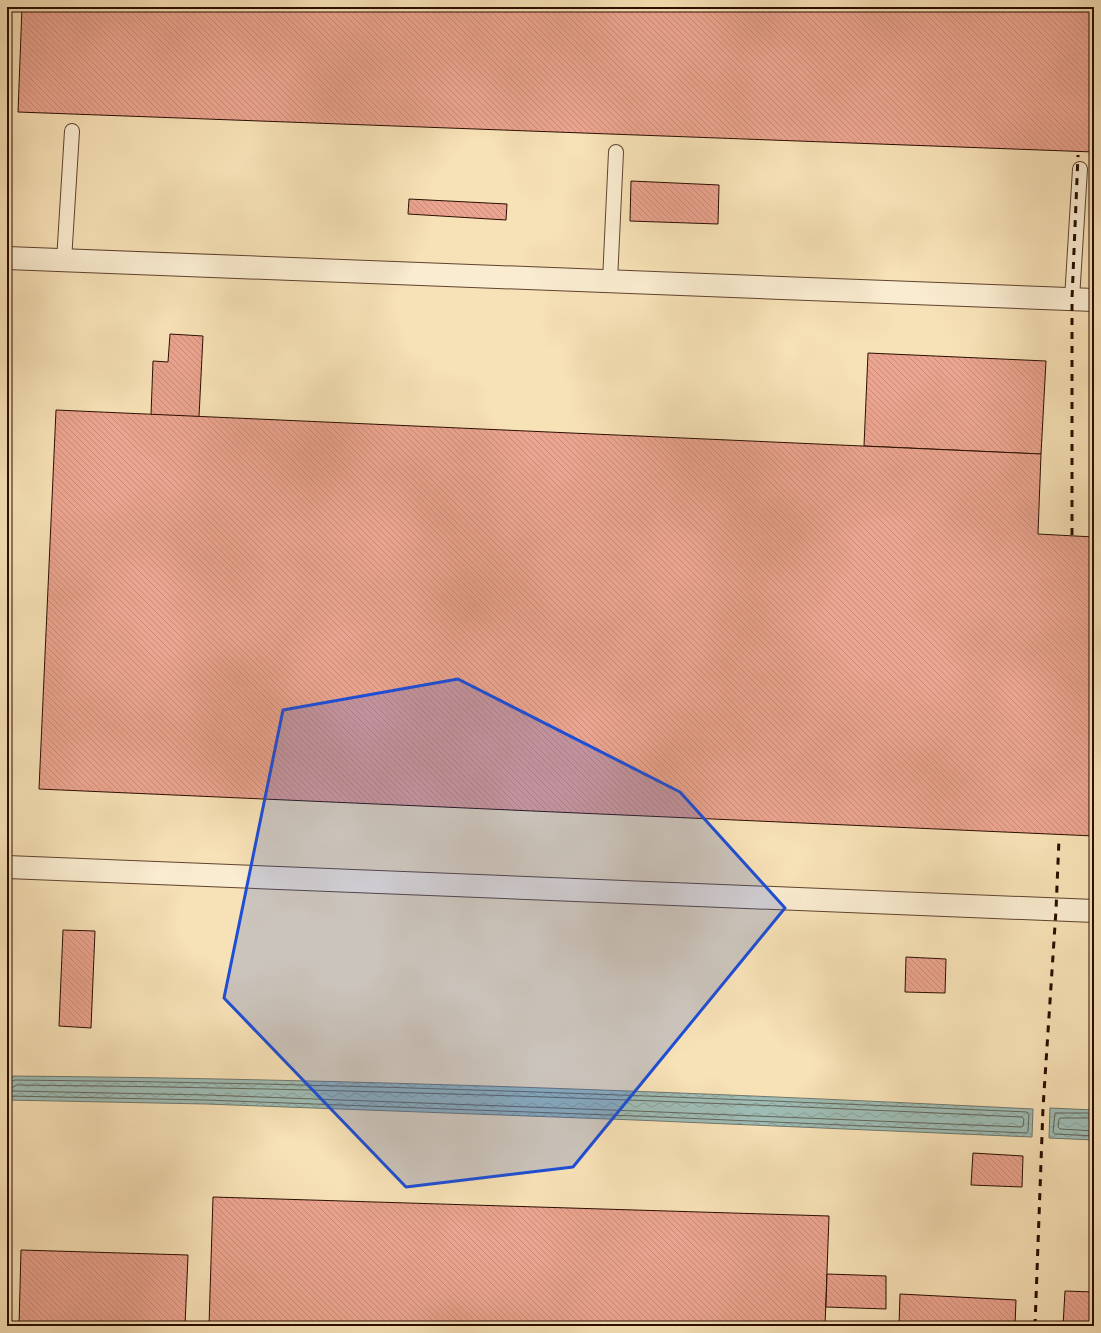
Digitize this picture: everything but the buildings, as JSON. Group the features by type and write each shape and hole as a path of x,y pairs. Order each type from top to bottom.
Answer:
{"street":[{"path":"7,258 1094,300"},
{"path":"7,867 1094,911"}],"lane":[{"path":"64,260 72,131"},
{"path":"610,281 616,152"},
{"path":"1072,299 1080,168"}],"highlighted area":[{"path":"458,679 680,792 785,908 573,1167 406,1187 224,998 283,710"}],"water":[{"path":"13,1076 268,1080 523,1087 1033,1109 1032,1137 206,1104 7,1100 7,1081"},
{"path":"1050,1108 1094,1110 1094,1140 1049,1138"}],"railway":[{"path":"1072,535 1072,299 1078,155"},
{"path":"1035,1326 1043,1108 1056,910 1059,839"}]}
